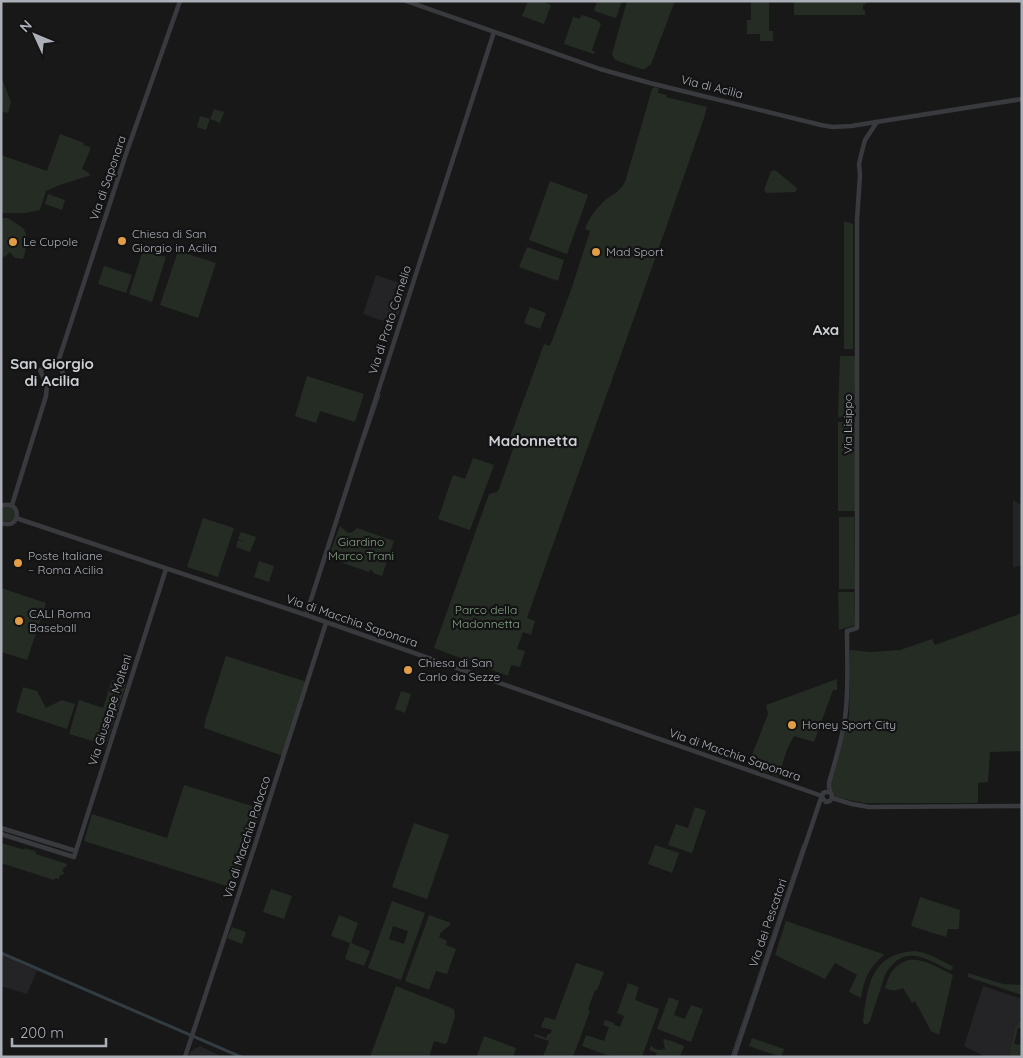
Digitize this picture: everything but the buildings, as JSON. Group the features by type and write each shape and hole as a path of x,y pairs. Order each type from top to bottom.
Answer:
{"street":[{"name":"Via di Saponara","path":"58,362 124,160 180,1"},
{"name":"Via di Acilia","path":"406,1 600,69 816,124 843,127 1022,99"},
{"name":"Via di Prato Cornelio","path":"306,615 494,32"},
{"name":"Via Lisippo","path":"832,796 829,782 838,752 847,701 847,631 857,628 856,217 860,174 859,164 865,140 877,122"},
{"path":"12,505 44,403 47,386 40,370 58,362 65,378 47,386"},
{"path":"1,506 5,504 12,505 17,512 16,518 12,523 9,525 1,523"},
{"name":"Via di Macchia Saponara","path":"16,518 306,615 822,796"},
{"name":"Via Giuseppe Molteni","path":"1,834 74,857 166,569"},
{"path":"163,578 174,572"},
{"name":"Via di Macchia Palocco","path":"186,1057 326,623"},
{"path":"832,796 830,801 826,802 822,796 823,793 829,792 832,796 857,805 871,807 1022,806"},
{"name":"Via dei Pescatori","path":"734,1057 822,796"},
{"path":"1,828 76,851"}],"shaded area":[{"path":"376,275 408,286 395,325 363,314"},
{"path":"1013,500 1022,506 1022,565 1013,568"},
{"path":"1,955 37,971 27,994 1,986"},
{"path":"983,986 1022,999 1022,1018 1015,1027 1009,1057 986,1057 964,1046"},
{"path":"200,1046 223,1057 189,1057 190,1052"}],"green space":[{"path":"528,1 542,1 551,5 544,24 522,16"},
{"path":"597,1 622,1 616,18 594,11"},
{"path":"627,1 675,1 651,64 645,69 615,60 612,54"},
{"path":"751,1 769,1 769,31 773,31 773,41 760,41 760,34 747,34 747,20 751,20"},
{"path":"794,1 866,1 866,4 863,5 865,15 794,15"},
{"path":"582,15 597,20 601,24 592,50 595,52 594,54 564,44 573,17 580,19"},
{"path":"1,76 11,102 8,113 1,111"},
{"name":"Parco della Madonnetta","path":"655,87 659,88 658,93 667,95 666,97 707,107 661,243 527,618 535,621 531,635 523,632 517,649 525,651 520,667 511,665 508,676 434,648 489,494 497,492 499,489 515,442 509,440 544,344 550,346 571,290 590,231 585,229 586,226 598,207 618,191 625,182 652,89"},
{"path":"214,109 224,112 220,123 210,119"},
{"path":"200,116 210,119 206,130 197,127"},
{"path":"60,134 90,147 82,169 91,175 46,191 40,210 26,213 1,213 1,155 47,171"},
{"path":"775,170 797,188 795,192 767,193 764,190 771,171"},
{"path":"550,181 588,195 567,254 529,240"},
{"path":"48,194 65,200 62,210 45,204"},
{"name":"Le Cupole","path":"1,218 8,218 23,228 26,234 26,249 23,259 15,258 10,252 5,257 1,256"},
{"path":"844,221 853,224 853,349 844,349"},
{"path":"527,247 564,260 558,281 519,267"},
{"path":"143,250 166,257 152,302 129,294"},
{"path":"178,251 216,263 198,318 160,305"},
{"path":"104,266 132,275 126,293 98,284"},
{"path":"530,307 546,313 540,329 524,323"},
{"path":"840,356 856,356 854,417 838,417"},
{"path":"307,376 364,394 355,422 320,411 316,423 295,416"},
{"path":"838,422 855,422 855,511 838,511"},
{"path":"473,458 494,465 470,530 438,519 453,475 465,479"},
{"path":"2,507 10,507 13,511 14,516 11,521 4,522 1,520"},
{"path":"839,517 854,517 855,589 839,589"},
{"path":"203,518 234,528 218,577 187,567"},
{"name":"Giardino Marco Trani","path":"340,526 348,533 353,532 357,528 394,541 382,576 370,570 369,572 328,558"},
{"path":"241,532 256,537 250,552 236,547 238,540 245,542 238,539"},
{"path":"259,561 274,566 269,582 254,577"},
{"name":"CALI Roma Baseball","path":"1,588 46,603 27,660 1,652"},
{"path":"838,592 854,592 855,625 839,630"},
{"path":"1022,613 1022,751 990,752 988,782 978,783 977,803 864,803 836,797 830,788 830,784 849,716 850,650 871,652 900,650 932,639 935,645"},
{"path":"226,656 307,682 283,756 204,728"},
{"name":"Honey Sport City","path":"837,679 837,690 833,690 814,742 794,736 788,747 778,777 748,765 768,714 766,705"},
{"path":"112,680 126,684 106,745 69,734 79,700 103,708"},
{"path":"23,687 37,691 46,708 62,700 75,704 67,729 16,712"},
{"path":"401,691 411,694 405,713 395,709"},
{"path":"184,785 262,809 233,888 84,841 92,814 167,838"},
{"path":"695,807 706,811 692,853 668,845 676,824 688,828"},
{"path":"414,823 449,835 427,899 392,887"},
{"path":"1,843 35,851 36,854 67,864 62,871 64,872 63,875 60,875 59,879 55,878 54,880 1,863"},
{"path":"655,845 679,853 672,873 648,864"},
{"path":"271,889 292,896 284,919 263,912"},
{"path":"920,897 960,910 959,929 948,929 946,937 911,926"},
{"path":"392,901 425,913 401,980 368,968","holes":["393,926 408,931 404,944 389,939"]},
{"path":"339,915 358,923 351,943 370,951 364,966 345,959 350,943 331,936"},
{"path":"429,915 451,923 439,937 447,941 446,945 456,949 447,974 436,971 429,990 405,981"},
{"path":"786,921 884,955 868,974 861,998 849,992 857,975 835,963 825,979 775,955"},
{"path":"232,927 246,932 242,944 227,938"},
{"path":"915,951 934,957 953,968 949,970 931,961 914,956 906,956 899,959 885,975 870,1021 864,1024 867,994 874,973 889,958 900,953"},
{"path":"909,960 926,962 953,975 939,1035 931,1031 915,1001 912,1003 903,988 890,990 885,988 893,970 899,964"},
{"path":"576,963 604,972 588,1009 590,1011 573,1057 543,1057 549,1041 534,1036 535,1034 546,1038 550,1034 552,1030 541,1027 545,1017 555,1020"},
{"path":"968,973 1003,984 1022,985 1022,995 968,977"},
{"path":"628,983 639,987 635,1000 659,1009 642,1057 612,1057 582,1046 586,1035 604,1041 609,1027 603,1025 605,1020 620,1027 624,1016 617,1013"},
{"path":"396,986 454,1009 455,1016 447,1043 434,1041 429,1057 370,1057"},
{"path":"669,997 679,1001 674,1015 685,1019 691,1005 703,1009 691,1042 657,1029"},
{"path":"1022,1018 1022,1028 1018,1028 1014,1044 1022,1045 1022,1057 1009,1057 1015,1027"},
{"path":"484,1036 516,1048 513,1057 477,1056"},
{"path":"752,1038 784,1049 781,1057 749,1046"},
{"path":"663,1039 684,1046 680,1057 655,1057 657,1053 649,1050 651,1046 659,1050 665,1049"}],"waterway":[{"path":"365,439 380,395"},
{"path":"731,1057 803,844"},
{"path":"1,953 241,1057"}],"place":[{"name":"Chiesa di San Giorgio in Acilia","path":"122,241"},
{"name":"Le Cupole","path":"13,242"},
{"name":"Mad Sport","path":"596,252"},
{"name":"Poste Italiane – Roma Acilia","path":"18,563"},
{"name":"CALI Roma Baseball","path":"19,621"},
{"name":"Chiesa di San Carlo da Sezze","path":"408,670"},
{"name":"Honey Sport City","path":"792,725"}],"district":[{"name":"Axa","path":"826,330"},
{"name":"San Giorgio di Acilia","path":"52,372"},
{"name":"Madonnetta","path":"533,441"}]}
